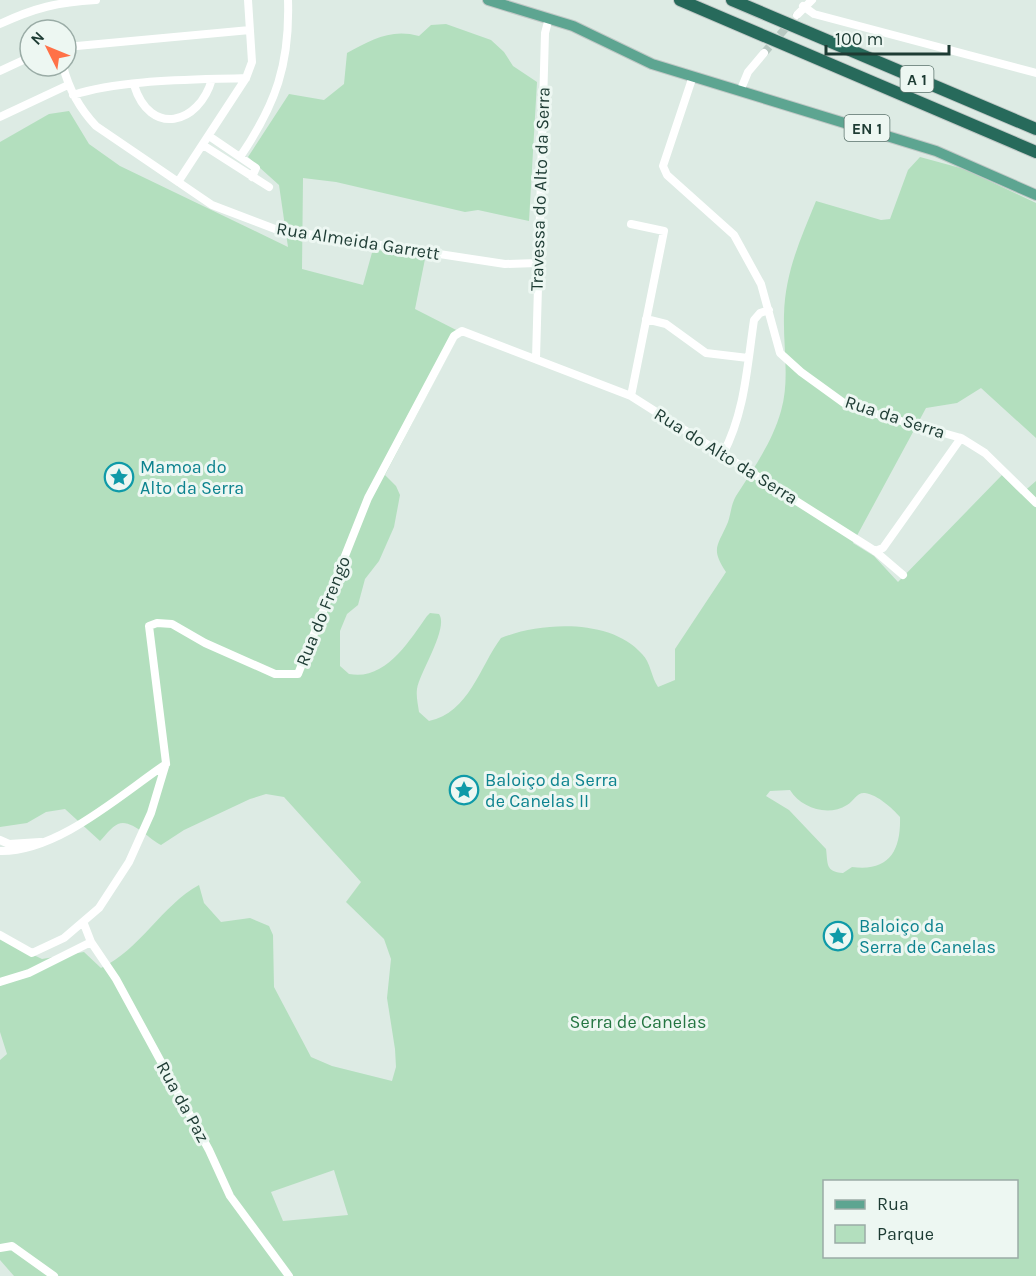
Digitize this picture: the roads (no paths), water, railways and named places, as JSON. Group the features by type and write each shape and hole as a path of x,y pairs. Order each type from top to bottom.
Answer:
{"highway":[{"name":"A 1","path":"680,0 1036,152"},
{"name":"A 1","path":"732,0 1036,129"}],"main road":[{"name":"EN 1","path":"488,0 549,18 604,39 652,64 741,89 936,150 1036,195"}],"street":[{"path":"0,24 31,10 59,2 96,0"},
{"path":"178,182 246,78 252,62 248,0"},
{"path":"240,157 261,127 276,96 284,70 289,24 288,0"},
{"path":"797,15 803,6 812,0"},
{"path":"803,6 814,14 1036,73"},
{"name":"Travessa do Alto da Serra","path":"536,359 545,33 549,18"},
{"path":"78,46 250,30"},
{"path":"741,89 748,72 765,53"},
{"path":"0,71 18,63"},
{"name":"Rua da Serra","path":"693,76 663,166 667,175 734,235 761,284 780,352 801,372 848,406 961,438 985,453 1036,503"},
{"name":"Rua Almeida Garrett","path":"66,78 82,111 101,130 222,210 275,230 505,264 537,263"},
{"path":"73,95 88,90 134,85 246,78"},
{"path":"134,85 140,100 150,111 160,118 171,119 185,116 205,101 212,79"},
{"path":"0,117 68,86"},
{"path":"209,136 256,168 252,177"},
{"path":"203,145 269,187"},
{"path":"631,224 664,231 631,396"},
{"path":"723,454 736,430 742,409 753,320 760,313 769,310"},
{"path":"646,319 666,324 706,353 748,358"},
{"name":"Rua do Frengo","path":"0,935 32,953 64,938 84,924 99,908 129,862 151,813 166,763 149,626 157,623 172,624 204,643 275,674 298,674 368,498 454,336 462,331 536,359"},
{"name":"Rua do Alto da Serra","path":"536,359 631,396 875,550 903,575"},
{"path":"875,550 883,548 961,438"},
{"path":"0,851 28,849 78,825 166,763"},
{"path":"0,840 9,844 44,842"},
{"name":"Rua da Paz","path":"84,924 209,1150 230,1196 289,1276"},
{"path":"0,982 29,973 92,942"},
{"path":"0,1248 12,1246 54,1276"}],"tunnel":[{"path":"764,53 797,15"}],"place":[{"name":"Mamoa do Alto da Serra","path":"119,477"},
{"name":"Baloiço da Serra de Canelas II","path":"464,790"},
{"name":"Baloiço da Serra de Canelas","path":"838,936"}],"park label":[{"name":"Serra de Canelas","path":"638,1022"}]}
